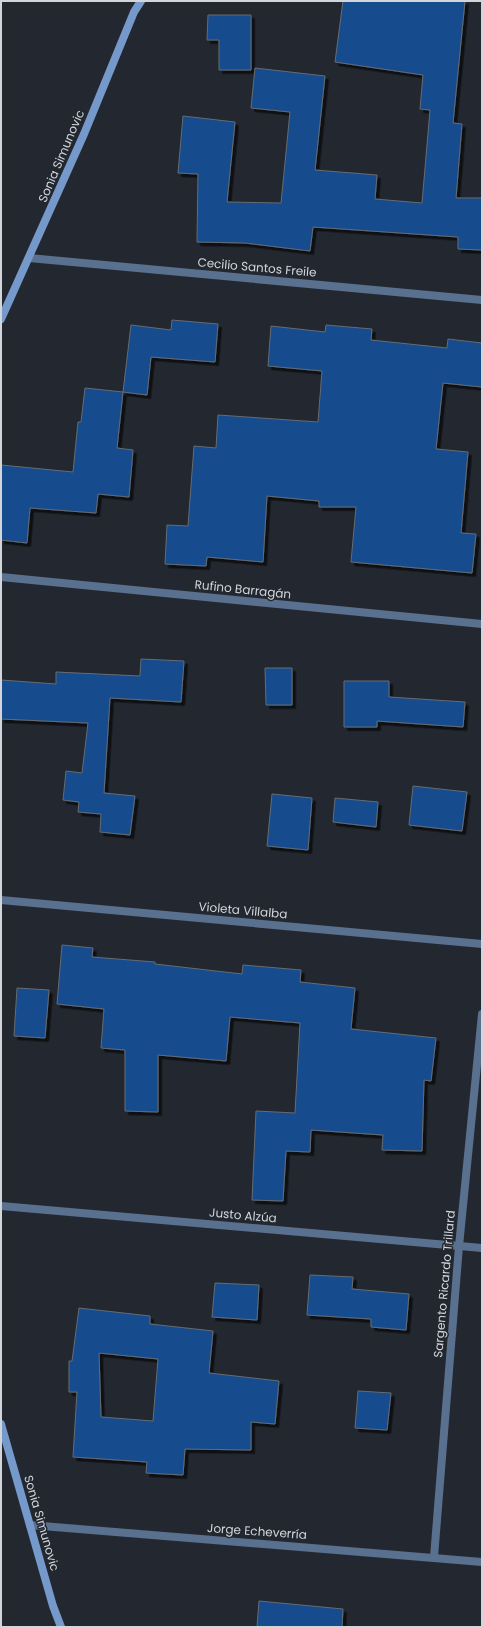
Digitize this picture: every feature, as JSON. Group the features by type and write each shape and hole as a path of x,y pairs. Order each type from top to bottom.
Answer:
{"street":[{"name":"Sonia Simunovic","path":"1,318 84,134 134,12 140,1"},
{"name":"Cecilio Santos Freile","path":"29,258 482,300"},
{"name":"Rufino Barragán","path":"1,577 482,624"},
{"name":"Violeta Villalba","path":"1,900 482,944"},
{"name":"Sargento Ricardo Trillard","path":"434,1557 459,1246 482,1014"},
{"name":"Justo Alzúa","path":"1,1206 482,1248"},
{"name":"Sonia Simunovic","path":"1,1424 60,1627"},
{"name":"Jorge Echeverría","path":"30,1526 482,1562"}],"building":[{"path":"343,1 465,1 453,123 462,124 456,198 482,198 482,250 458,249 458,237 313,227 310,251 245,243 197,242 198,174 178,173 183,116 235,122 227,202 281,203 290,112 251,108 255,68 325,76 315,170 377,175 375,199 422,203 430,110 420,109 423,75 335,62"},
{"path":"208,15 251,15 251,70 219,70 219,40 207,40"},
{"path":"172,320 218,324 215,362 151,357 147,395 123,392 131,325 171,330"},
{"path":"326,325 372,329 371,340 447,348 448,339 482,343 482,387 443,383 436,449 468,452 461,533 476,534 472,573 351,562 356,507 319,507 319,501 267,496 263,562 207,557 206,566 165,564 167,525 188,526 194,446 216,448 218,415 318,422 322,371 268,366 271,326 325,332"},
{"path":"85,388 123,392 117,448 133,450 129,497 98,494 96,513 30,508 27,543 1,540 1,465 73,472 78,422 81,422"},
{"path":"141,659 184,661 181,702 110,698 104,793 135,796 130,835 100,832 101,814 78,812 79,802 63,800 66,771 82,773 88,723 1,719 1,680 56,684 56,672 140,676"},
{"path":"265,668 292,668 292,705 266,705"},
{"path":"344,681 389,681 389,697 465,702 463,727 377,721 377,727 344,727"},
{"path":"413,786 467,792 462,831 409,825"},
{"path":"272,794 312,798 308,850 267,846"},
{"path":"335,798 378,802 376,827 333,822"},
{"path":"62,945 93,948 92,957 155,962 155,964 242,974 243,965 301,970 300,982 355,988 351,1029 436,1038 431,1081 424,1080 422,1151 382,1150 383,1135 311,1130 310,1152 286,1151 283,1201 252,1200 256,1111 295,1113 300,1023 230,1017 226,1061 158,1055 158,1112 125,1111 125,1050 101,1048 104,1009 57,1004"},
{"path":"17,988 49,990 45,1038 14,1036"},
{"path":"310,1275 353,1277 352,1289 409,1294 406,1330 371,1327 371,1319 307,1315"},
{"path":"215,1283 259,1285 257,1320 212,1317"},
{"path":"79,1308 150,1316 150,1324 213,1331 209,1373 279,1381 275,1424 251,1422 251,1450 185,1449 183,1475 146,1473 147,1462 73,1457 77,1392 69,1392 69,1361 72,1361","holes":["99,1353 158,1359 153,1421 101,1417"]},
{"path":"358,1391 391,1393 387,1430 355,1428"},
{"path":"259,1601 343,1609 342,1627 257,1627"}]}
